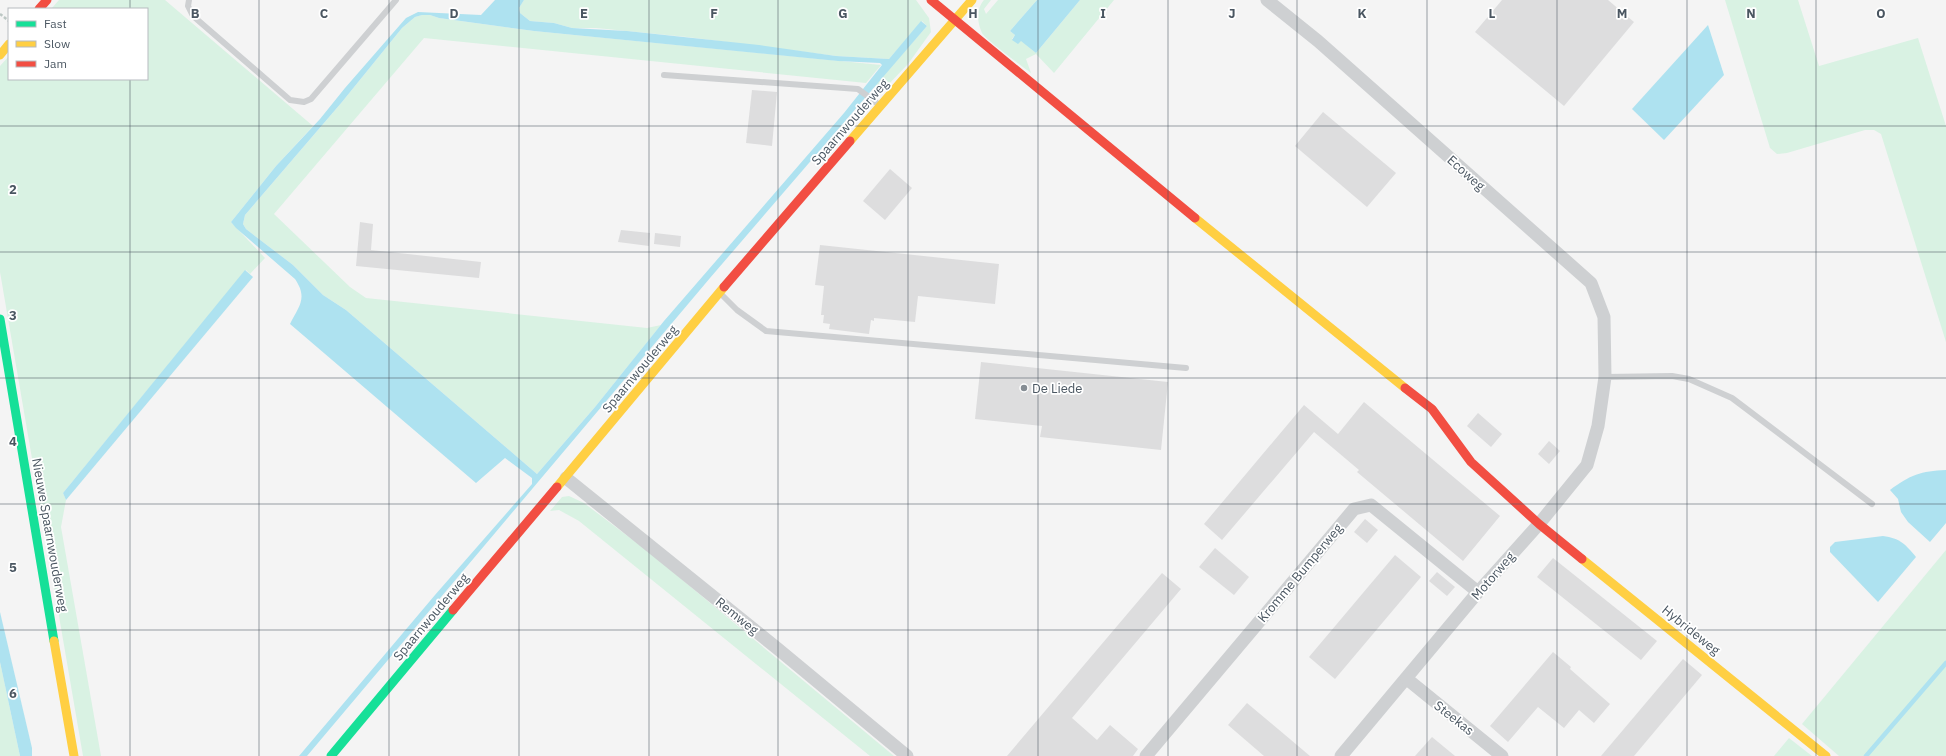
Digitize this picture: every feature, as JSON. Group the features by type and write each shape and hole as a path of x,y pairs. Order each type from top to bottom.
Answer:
{"street":[{"path":"40,8 47,0"},
{"path":"932,0 954,20"},
{"name":"Spaarnwouderweg","path":"331,756 566,478 719,293 972,0"},
{"name":"Ecoweg","path":"1268,0 1318,41 1591,283 1604,317 1605,377"},
{"name":"Hybrideweg","path":"954,20 1247,262 1432,409 1471,462 1539,524 1826,756"},
{"path":"0,55 8,45"},
{"name":"Nieuwe Spaarnwouderweg","path":"0,319 74,756"},
{"name":"Motorweg","path":"1341,756 1407,679 1478,592 1539,524 1587,465 1598,426 1605,377"},
{"name":"Remweg","path":"566,478 772,644 907,756"},
{"name":"Kromme Bumperweg","path":"1146,756 1354,509 1371,505 1478,592"},
{"name":"Steekas","path":"1407,679 1502,756"}],"lane":[{"path":"189,0 188,6 193,16 290,100 297,102 311,100 396,0"},
{"path":"664,75 858,89 881,107"},
{"path":"719,293 737,310 766,331 1186,368"},
{"path":"1605,377 1672,376 1689,379 1732,398 1872,504"}],"path":[{"path":"0,14 8,20"}],"green space":[{"path":"59,0 165,0 313,126 276,166 231,222 265,258 250,274 246,270 63,493 66,500 61,527 101,756 83,756 0,272 0,66 8,57 8,80 148,80 148,8 52,8"},
{"path":"524,0 916,0 929,18 931,32 908,64 887,86 873,87 927,26 922,21 889,59 836,56 687,37 596,28 572,28 554,23 530,21 520,13 519,8"},
{"path":"984,0 991,0 984,9 986,14 998,0 1037,0 1010,31 1015,35 1012,39 1021,40 1036,53 1080,0 1114,0 1054,73 1036,54 1026,59 1031,73 996,46 982,33 978,16 981,4"},
{"path":"1725,0 1798,0 1819,66 1918,38 1946,126 1946,342 1881,134 1874,130 1865,130 1787,153 1777,154 1770,148"},
{"path":"422,15 534,31 881,65 866,83 424,38 274,214 350,287 366,298 647,328 661,325 595,407 537,474 346,310 323,295 293,265 246,229 243,224 245,215 342,102 402,28 415,17"},
{"path":"569,496 584,503 650,553 894,756 870,756 579,521 559,510 550,511 562,497"},
{"path":"1946,550 1946,756 1839,756 1802,724"},
{"path":"0,662 20,756 0,756"},
{"path":"1789,738 1812,756 1774,756"}],"water":[{"path":"495,0 524,0 519,8 520,13 530,21 554,23 572,28 627,31 759,45 836,56 889,59 921,21 927,26 710,278 307,756 299,756 435,595 532,484 532,478 505,458 476,483 290,324 299,307 302,297 295,279 231,222 276,166 320,119 406,18 418,12 481,15","holes":["430,15 439,18 534,31 838,61 880,63 882,65 844,113 664,321 595,407 537,474 346,310 323,295 293,265 246,229 243,224 245,215 342,102 402,28 415,17"]},
{"path":"1037,0 1080,0 1036,53 1021,41 1018,44 1012,40 1015,35 1010,31"},
{"path":"1708,25 1724,75 1664,140 1632,109"},
{"path":"245,270 253,277 66,500 63,493"},
{"path":"1946,470 1946,523 1930,542 1908,522 1901,512 1898,499 1890,490 1910,477 1930,471"},
{"path":"1883,536 1898,540 1916,557 1878,602 1830,552 1830,547 1835,542"},
{"path":"0,612 32,748 32,756 20,756 0,662"}],"building":[{"path":"1502,0 1608,0 1634,22 1564,106 1475,32"},
{"path":"752,90 777,92 772,146 746,143"},
{"path":"1323,112 1396,173 1367,207 1295,146"},
{"path":"890,169 912,188 885,220 863,201"},
{"path":"360,222 373,224 371,250 481,262 479,278 356,266"},
{"path":"621,230 650,233 649,246 618,242"},
{"path":"655,233 681,236 680,247 654,244"},
{"path":"820,245 999,264 995,304 918,296 915,322 874,318 874,321 871,320 869,334 829,329 830,324 823,323 824,315 821,315 824,286 815,285"},
{"path":"981,362 1168,382 1161,450 1040,437 1042,426 975,419"},
{"path":"1364,402 1500,516 1463,561 1357,472 1359,470 1314,432 1222,540 1204,524 1304,405 1338,434"},
{"path":"1478,413 1502,434 1491,447 1467,426"},
{"path":"1549,441 1560,451 1549,464 1538,454"},
{"path":"1365,519 1378,530 1367,543 1354,532"},
{"path":"1215,548 1249,577 1234,595 1199,567"},
{"path":"1395,555 1421,577 1335,679 1309,657"},
{"path":"1553,558 1657,641 1641,660 1537,577"},
{"path":"1437,572 1455,587 1447,596 1429,581"},
{"path":"1162,573 1181,589 1072,718 1097,740 1110,725 1138,749 1133,756 1007,756"},
{"path":"1553,652 1610,704 1594,723 1579,710 1564,728 1538,707 1508,742 1490,726"},
{"path":"1683,659 1702,675 1634,756 1601,756"},
{"path":"1247,703 1310,756 1264,756 1228,725"},
{"path":"1432,737 1455,756 1415,756"}],"waterway":[{"path":"1866,756 1946,663"}],"traffic: fast":[{"path":"0,319 54,641"},
{"path":"331,756 453,610"}],"traffic: slow":[{"path":"850,141 972,0"},
{"path":"0,55 8,45"},
{"path":"1195,218 1405,388"},
{"path":"557,487 724,287"},
{"path":"1582,559 1826,756"},
{"path":"54,641 74,756"}],"traffic: jam":[{"path":"40,8 47,0"},
{"path":"931,0 1195,218"},
{"path":"724,287 850,141"},
{"path":"1405,388 1432,409 1471,462 1539,524 1582,559"},
{"path":"453,610 557,487"}],"place":[{"name":"De Liede","path":"1024,388"}]}
